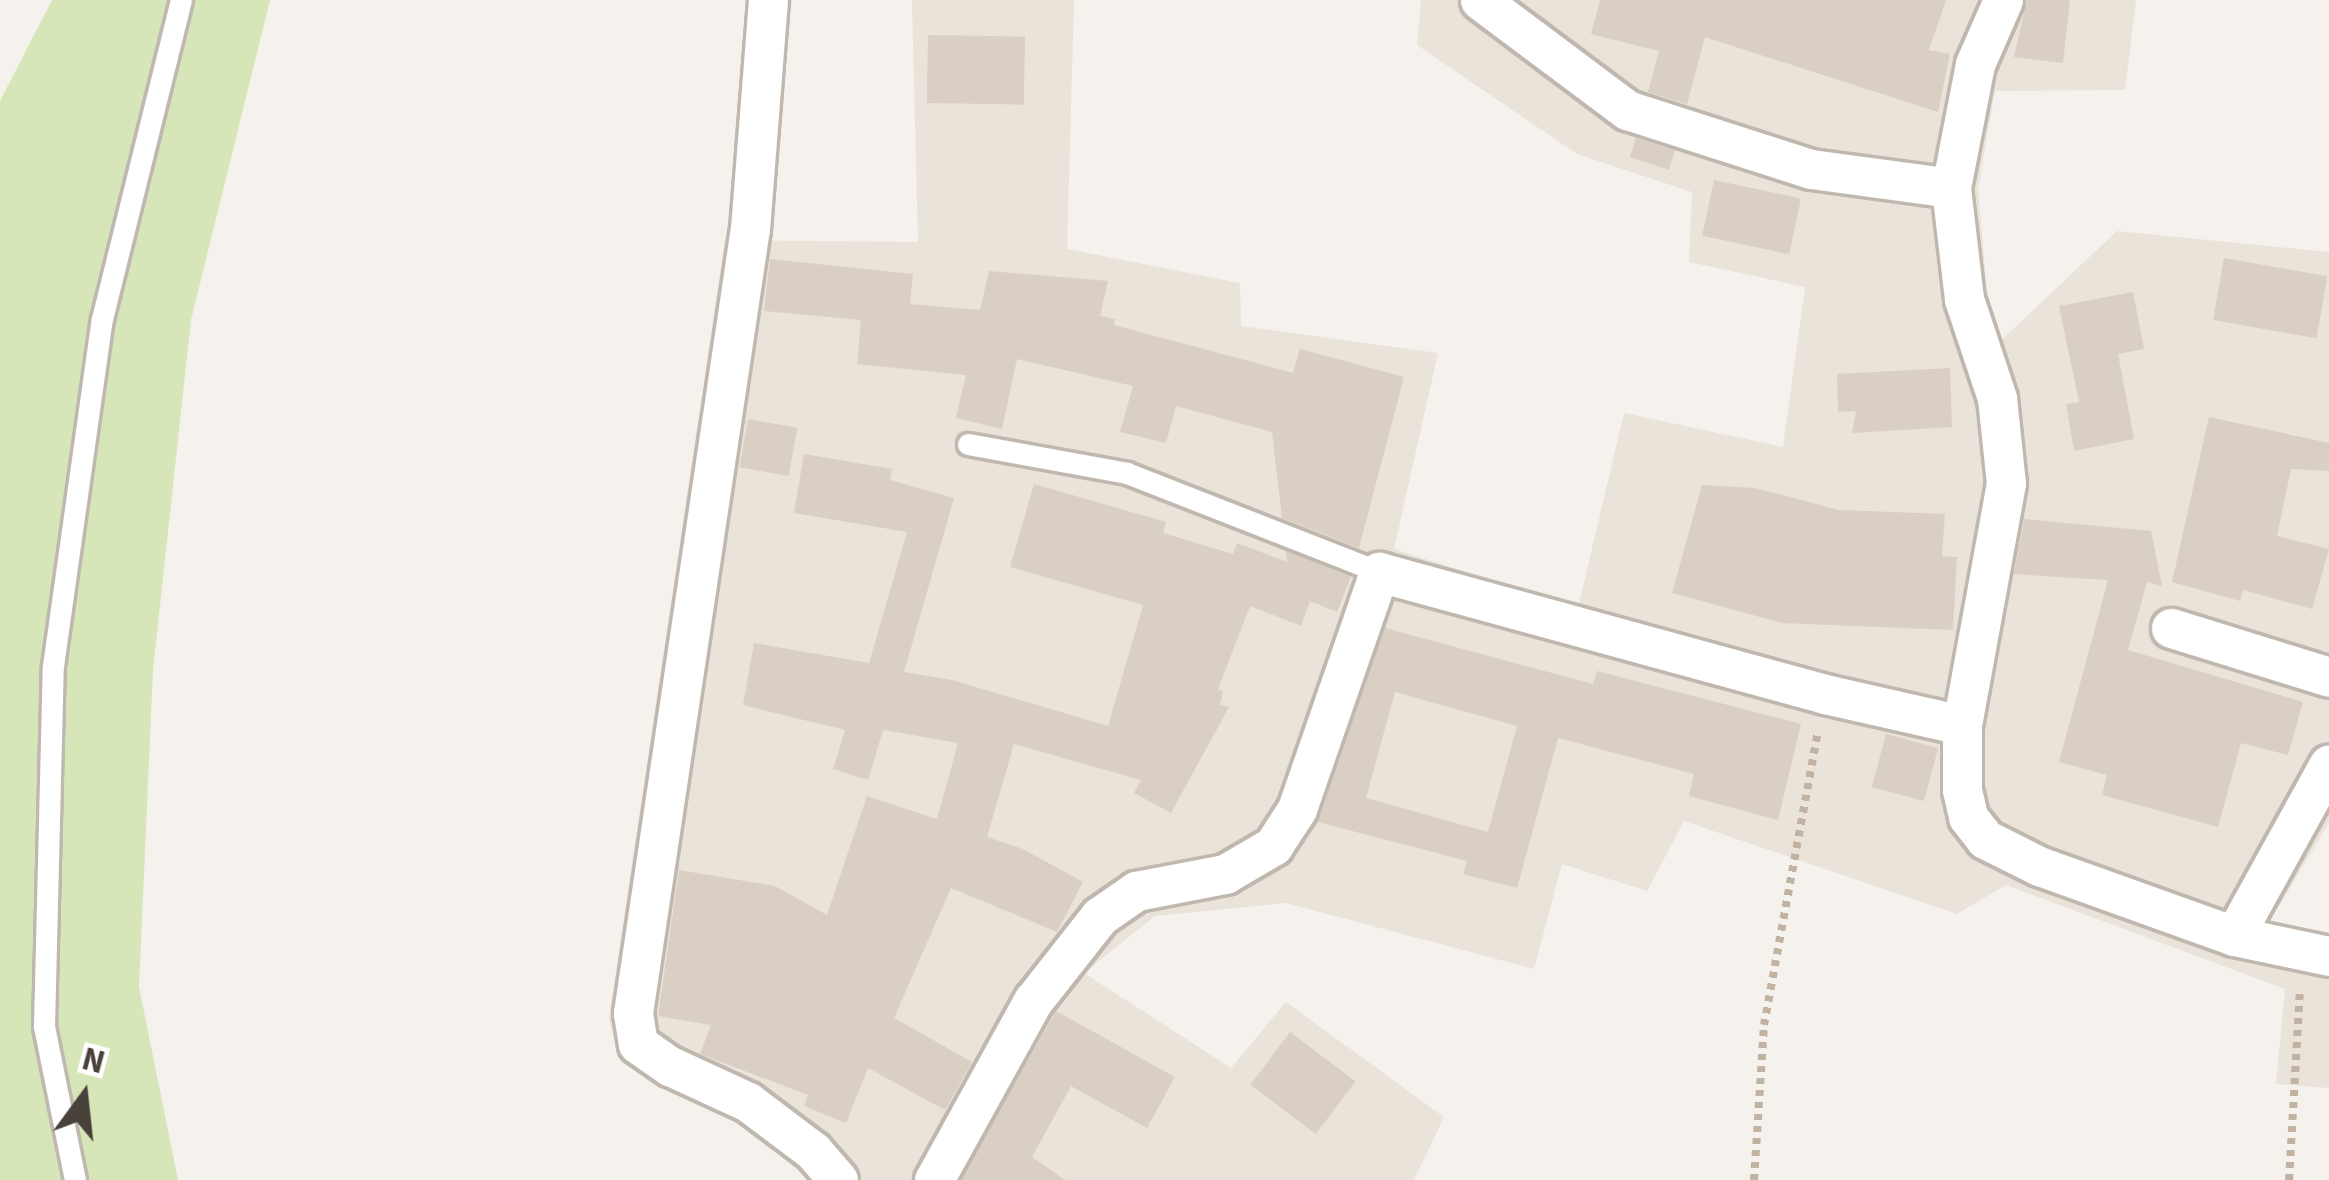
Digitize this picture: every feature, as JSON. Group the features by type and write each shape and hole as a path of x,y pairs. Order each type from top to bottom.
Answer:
{"street":[{"path":"768,0 750,228 633,1013 638,1044 670,1066 748,1102 814,1151 838,1180"},
{"path":"1480,0 1627,110 1811,169 1951,188"},
{"path":"2003,0 1975,64 1951,188 1964,299 1997,398 2006,483 1963,725 1961,790 1967,817 1985,839 2039,866 2234,936 2316,955"},
{"path":"934,1180 1033,1001 1100,916 1136,891 1225,874 1273,846 1297,809 1378,572 1825,694 1963,725"},
{"path":"2171,628 2329,677"},
{"path":"2234,936 2329,764"}],"lane":[{"path":"75,1180 44,1026 52,667 102,320 181,0"},
{"path":"968,444 1127,473 1378,572"}],"path":[{"path":"1754,1180 1764,1025 1825,694"},
{"path":"2289,1180 2316,955"}],"shaded area":[{"path":"912,0 1074,0 1067,249 1240,283 1241,326 1438,353 1394,549 1578,608 1624,413 1783,447 1805,287 1689,262 1692,192 1577,154 1417,45 1421,1 1415,0 2136,0 2125,90 1995,91 1978,189 1992,349 2117,231 2329,252 2329,823 2262,934 2329,939 2329,1088 2276,1084 2285,989 2006,885 1957,914 1684,821 1647,891 1562,864 1534,969 1286,903 1155,916 1084,973 1231,1068 1286,1002 1444,1117 1414,1180 811,1180 788,1144 617,1053 609,1018 725,240 918,242"}],"green space":[{"path":"52,0 270,0 191,320 153,670 139,987 178,1180 0,1180 0,101"}],"building":[{"path":"1600,0 1946,0 1929,50 1950,54 1938,112 1705,37 1687,104 1648,92 1659,51 1591,34"},
{"path":"2027,0 2070,0 2063,63 2014,57"},
{"path":"928,35 1025,37 1024,105 927,103"},
{"path":"1636,138 1675,151 1669,170 1630,157"},
{"path":"1714,180 1801,199 1789,254 1702,236"},
{"path":"2224,258 2327,276 2316,338 2213,320"},
{"path":"770,259 913,274 910,304 980,310 989,271 1108,281 1100,316 1115,319 1114,325 1293,373 1300,349 1404,377 1359,548 1282,518 1272,432 1176,406 1166,443 1120,432 1133,386 1017,359 1002,429 956,418 966,375 857,364 861,320 764,311"},
{"path":"2133,292 2144,349 2118,354 2134,439 2074,451 2066,404 2079,402 2059,306"},
{"path":"1950,368 1952,427 1852,433 1856,411 1838,412 1837,374"},
{"path":"2209,417 2329,443 2329,471 2291,469 2277,536 2329,549 2312,609 2243,590 2240,601 2172,582"},
{"path":"748,419 797,428 789,476 739,467"},
{"path":"804,454 892,469 890,480 954,498 904,672 952,680 1108,726 1143,605 1010,567 1034,484 1166,522 1163,533 1233,554 1237,543 1287,562 1286,551 1351,577 1337,612 1310,601 1301,626 1250,606 1218,689 1223,691 1220,705 1229,707 1171,813 1134,793 1141,780 1014,744 987,837 1023,849 1083,882 1057,932 951,888 894,1018 972,1062 945,1110 868,1068 846,1123 804,1106 808,1095 700,1054 711,1025 658,1016 679,870 775,886 827,915 867,796 937,819 958,743 883,730 868,780 833,769 845,730 743,705 754,643 869,663 907,532 794,513"},
{"path":"1702,485 1755,488 1839,510 1945,514 1942,556 1957,557 1953,630 1782,623 1672,593"},
{"path":"2024,519 2151,531 2162,586 2147,582 2128,650 2303,702 2288,755 2241,743 2218,827 2102,795 2107,775 2059,762 2108,580 2014,574"},
{"path":"1385,628 1593,684 1597,671 1801,724 1778,820 1689,796 1694,774 1558,738 1517,888 1463,874 1467,861 1318,822","holes":["1395,692 1517,726 1488,832 1366,798"]},
{"path":"1886,734 1938,748 1924,801 1872,787"},
{"path":"1056,1011 1175,1077 1147,1128 1071,1086 1032,1157 1065,1180 961,1180"},
{"path":"1290,1032 1355,1081 1316,1134 1250,1085"}]}
